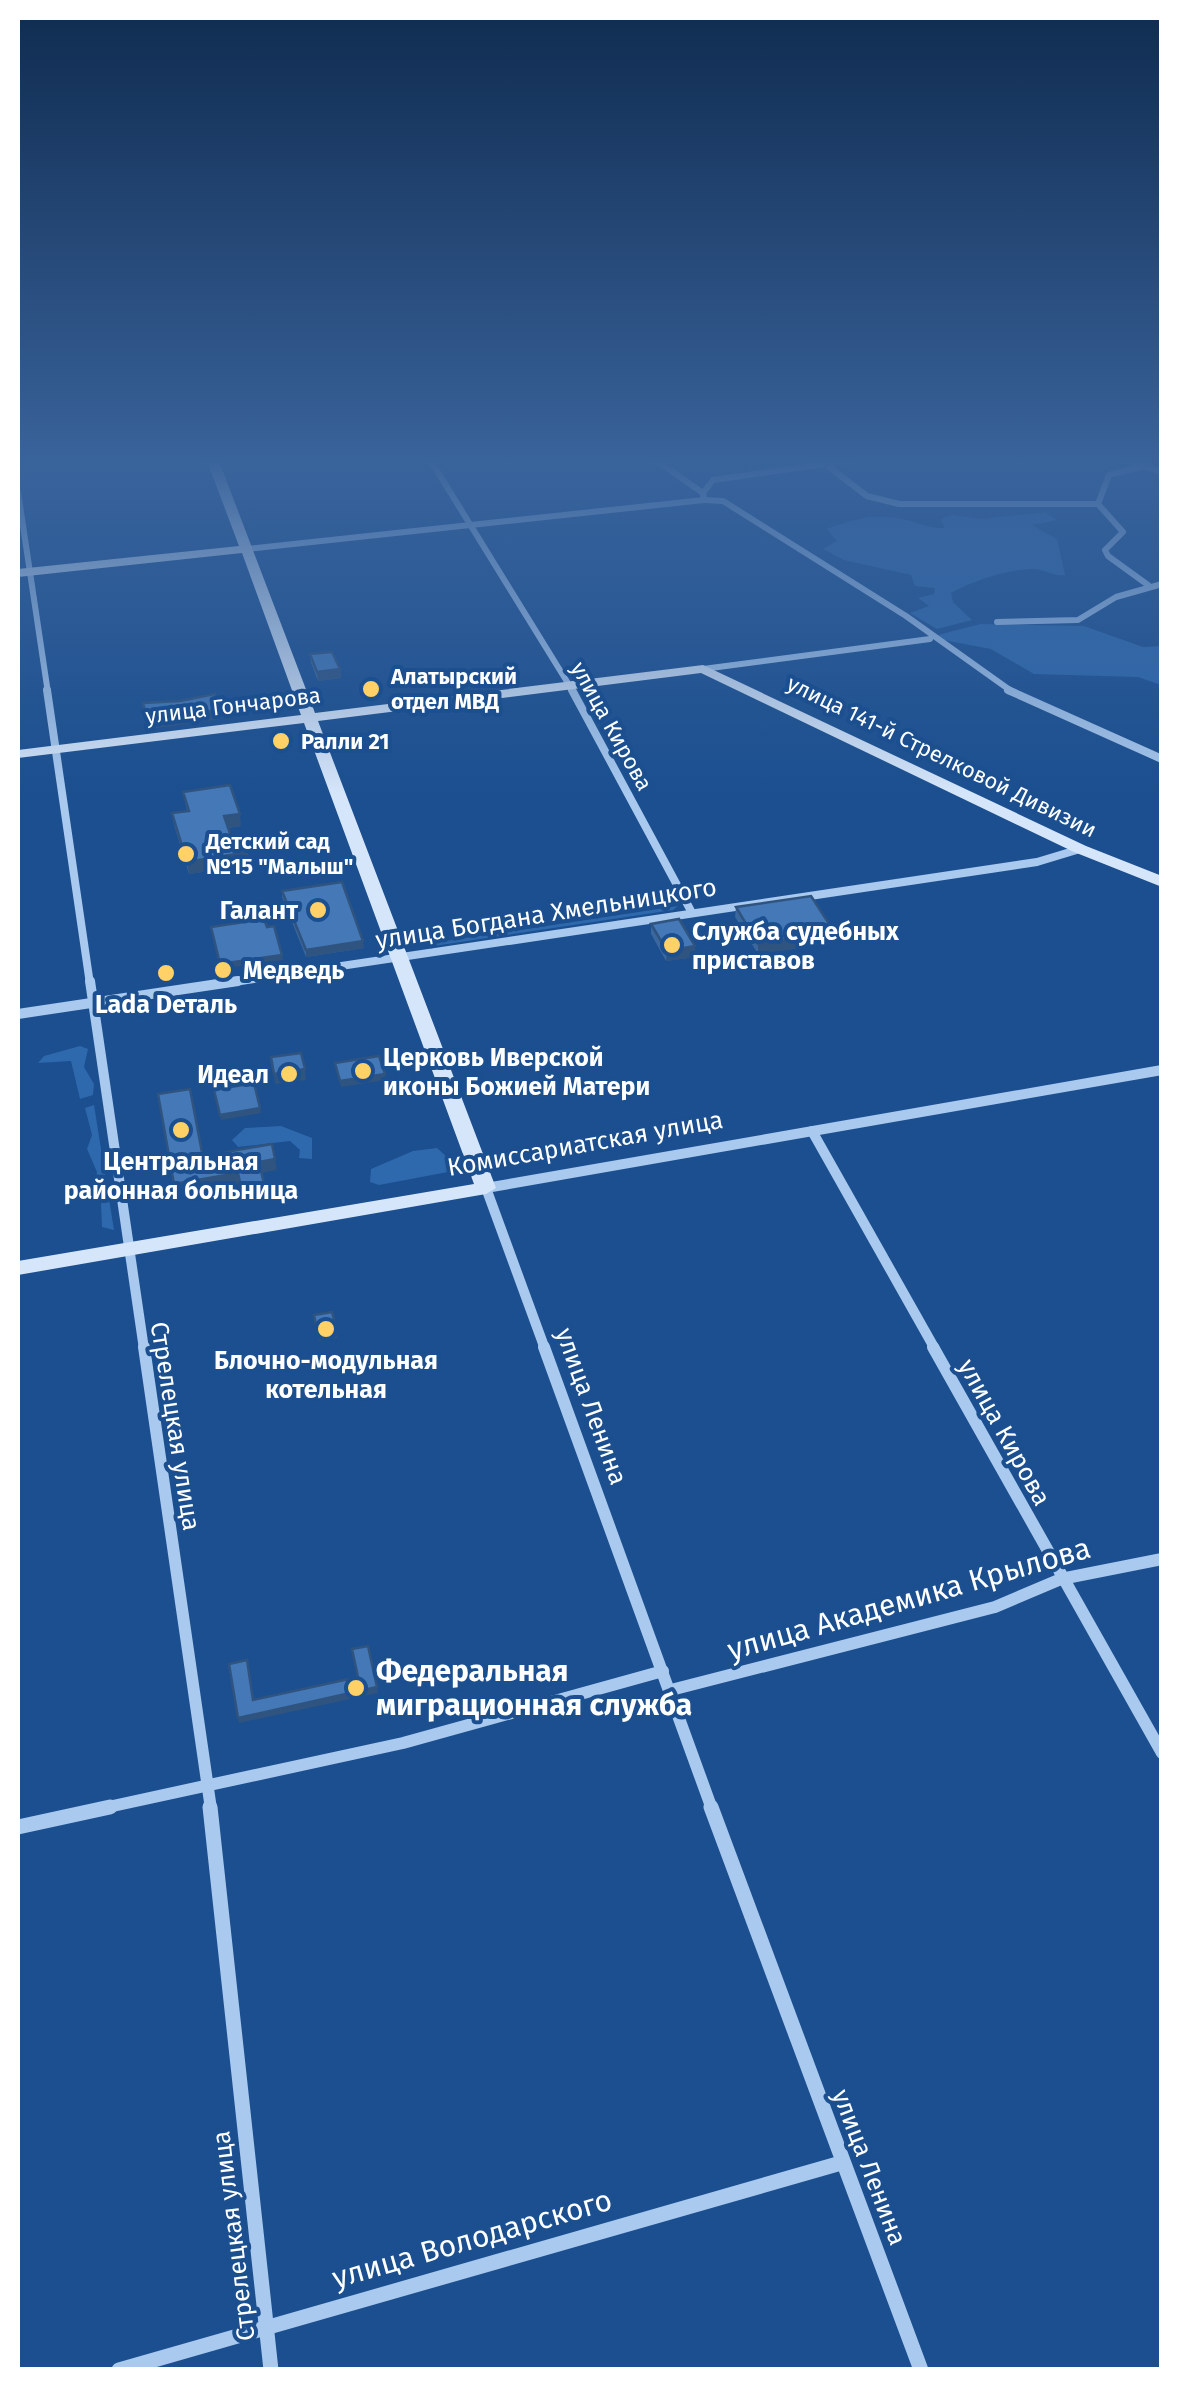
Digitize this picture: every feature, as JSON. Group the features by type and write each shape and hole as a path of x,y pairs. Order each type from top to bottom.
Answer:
{"street":[{"name":"Стрелецкая улица","path":"23,572 55,750 208,1785 271,2370"},
{"name":"улица Ленина","path":"255,572 671,1690 841,2163 922,2370"},
{"name":"улица Кирова","path":"499,572 569,686 691,911"},
{"path":"837,572 906,616 930,639 958,650 974,669 998,686 1162,758"},
{"path":"1131,572 1148,585"},
{"path":"997,622 1078,620 1116,597 1162,584"},
{"name":"улица Гончарова","path":"18,754 930,639"},
{"name":"улица 141-й Стрелковой Дивизии","path":"703,668 1080,849 1162,882"},
{"name":"улица Богдана Хмельницкого","path":"18,1014 1037,862 1080,849"},
{"name":"Комиссариатская улица","path":"18,1268 1162,1070"},
{"name":"улица Кирова","path":"812,1132 1162,1753"},
{"name":"улица Академика Крылова","path":"671,1690 994,1607 1061,1579 1162,1560"},
{"path":"18,1827 403,1743 663,1671"},
{"name":"улица Володарского","path":"119,2370 841,2163"}],"shaded area":[{"path":"899,572 1006,572 951,593 953,602 972,620 937,629 910,613 929,606 918,598 934,594 935,588 915,586 911,575"},
{"path":"980,624 1084,626 1143,647 1161,646 1161,685 1138,677 1034,674 991,649 938,639 938,635"},
{"path":"678,906 673,910 434,946 426,944"},
{"path":"80,1046 88,1049 84,1067 94,1084 93,1095 80,1099 71,1061 38,1063 44,1056"},
{"path":"94,1105 114,1230 102,1227 101,1203 93,1192 97,1172 87,1149 92,1135 85,1108"},
{"path":"281,1126 312,1138 312,1159 299,1158 300,1150 290,1141 238,1147 232,1140 245,1128"},
{"path":"437,1148 448,1158 448,1172 379,1185 370,1182 371,1169 413,1151"}],"building":[{"path":"332,652 340,669 317,672 310,654"},
{"path":"215,694 220,710 147,719 143,703 180,701"},
{"path":"230,785 240,814 224,816 233,842 243,840 248,852 187,862 172,813 189,811 183,792"},
{"path":"342,882 363,941 306,950 282,891"},
{"path":"811,896 835,933 758,944 736,907"},
{"name":"Медведь","path":"264,919 267,927 274,926 282,955 220,964 211,927"},
{"path":"679,919 695,946 667,951 651,924"},
{"path":"301,1053 305,1069 274,1074 271,1057"},
{"name":"Церковь Иверской иконы Божией Матери","path":"379,1056 385,1074 340,1081 335,1063"},
{"path":"254,1083 260,1108 220,1115 214,1090"},
{"name":"Центральная районная больница","path":"190,1089 204,1163 227,1159 226,1152 272,1144 275,1159 259,1162 265,1188 242,1192 238,1173 174,1184 158,1094"},
{"name":"Блочно-модульная котельная","path":"332,1312 337,1332 318,1335 314,1315"},
{"name":"Федеральная миграционная служба","path":"368,1646 377,1687 238,1718 229,1664 247,1660 253,1700 358,1677 352,1649"}],"place":[{"name":"Алатырский отдел МВД","path":"371,689"},
{"name":"Ралли 21","path":"281,741"},
{"name":"Детский сад №15 \"Малыш\"","path":"186,854"},
{"name":"Галант","path":"318,910"},
{"name":"Служба судебных приставов","path":"672,945"},
{"name":"Медведь","path":"223,970"},
{"name":"Lada Dеталь","path":"166,973"},
{"name":"Церковь Иверской иконы Божией Матери","path":"363,1071"},
{"name":"Идеал","path":"289,1074"},
{"name":"Центральная районная больница","path":"181,1130"},
{"name":"Блочно-модульная котельная","path":"326,1329"},
{"name":"Федеральная миграционная служба","path":"356,1688"}]}
